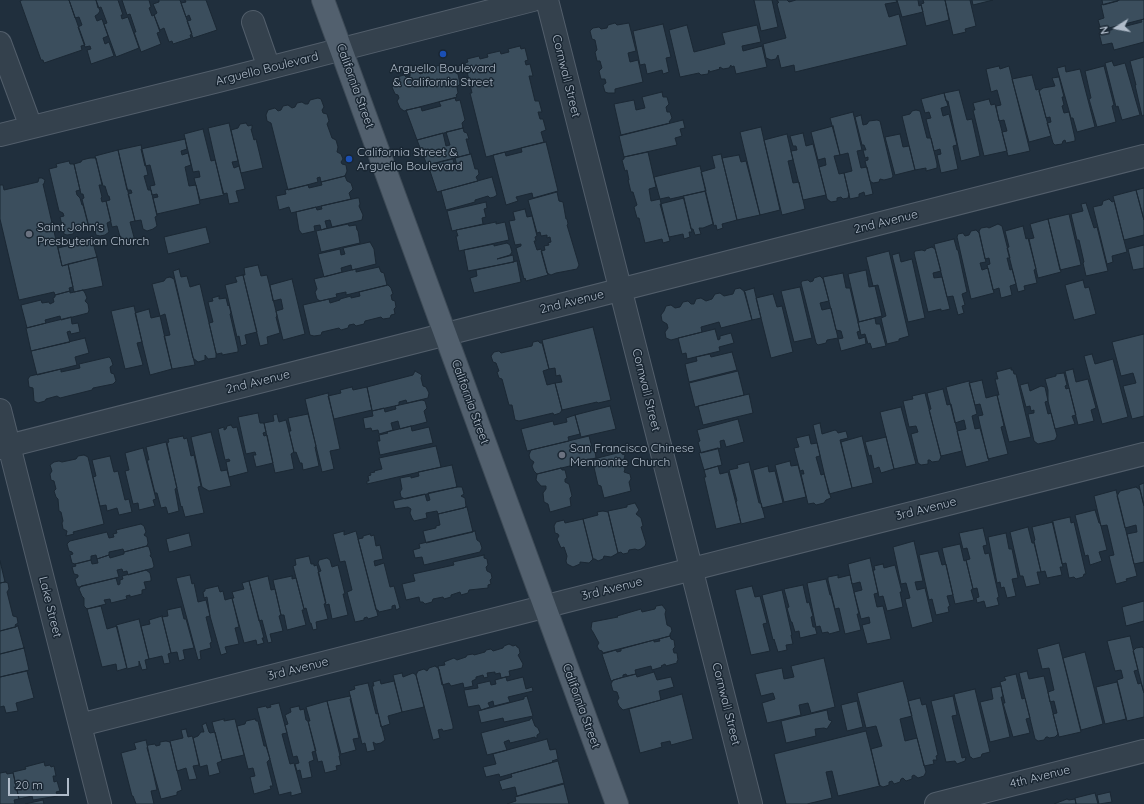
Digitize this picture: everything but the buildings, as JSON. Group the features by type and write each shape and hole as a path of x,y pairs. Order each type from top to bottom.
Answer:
{"main road":[{"name":"California Street","path":"323,0 617,804"}],"street":[{"name":"Arguello Boulevard","path":"0,135 270,68 533,0"},
{"name":"Cornwall Street","path":"547,0 751,804"},
{"path":"253,22 270,68"},
{"path":"0,43 31,128"},
{"name":"2nd Avenue","path":"4,446 1144,156"},
{"name":"Lake Street","path":"0,410 4,446 80,724 100,804"},
{"name":"3rd Avenue","path":"80,724 1144,454"},
{"name":"4th Avenue","path":"936,804 1144,751"}],"place":[{"name":"Arguello Boulevard & California Street","path":"443,54"},
{"name":"California Street & Arguello Boulevard","path":"349,159"},
{"name":"Saint John's Presbyterian Church","path":"29,234"},
{"name":"San Francisco Chinese Mennonite Church","path":"562,455"}]}
